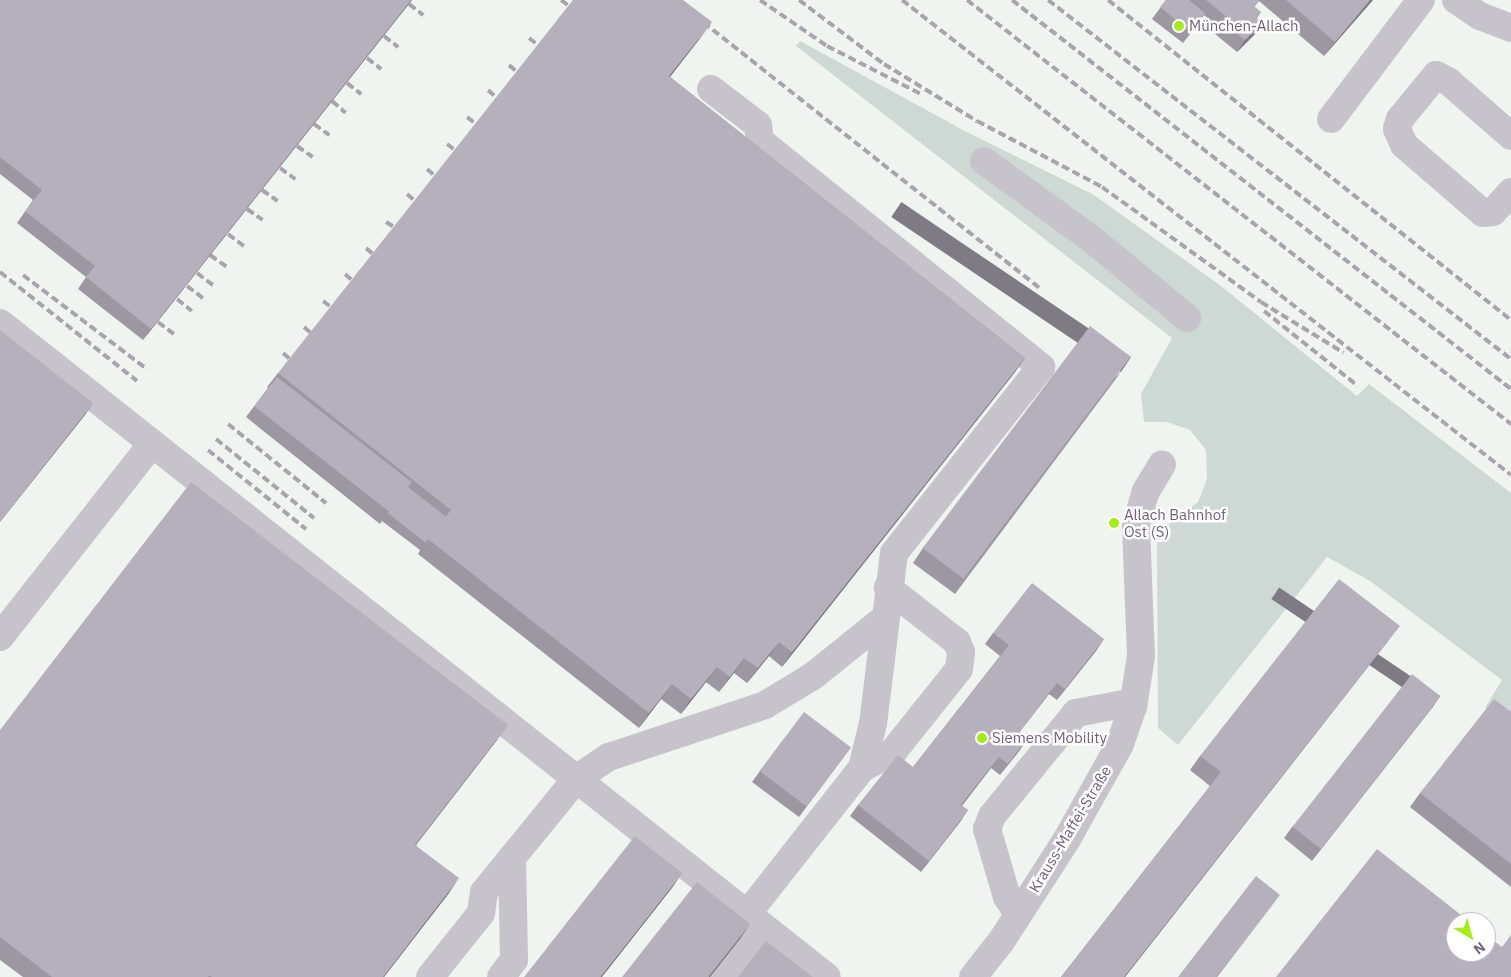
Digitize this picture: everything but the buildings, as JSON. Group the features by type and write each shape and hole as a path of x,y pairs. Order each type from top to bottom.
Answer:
{"street":[{"path":"1332,119 1421,0"},
{"path":"1456,0 1480,16 1511,28"},
{"path":"1511,136 1448,81 1436,75 1400,119 1397,129 1404,145 1484,213 1493,212 1511,192"},
{"path":"711,88 758,125 760,141 1041,367 894,553 884,619 873,723 862,768 755,921 723,977"},
{"path":"984,161 1094,240 1187,318"},
{"path":"0,323 827,977"},
{"path":"0,637 152,444"},
{"name":"Krauss-Maffei-Straße","path":"973,977 1018,914 1067,839 1120,744 1134,702 1141,656 1136,525 1146,491 1162,464"},
{"path":"862,768 892,753 960,668 961,652 958,642 888,588"},
{"path":"430,977 481,913 484,892 576,779 608,757 765,705 813,676 884,619"},
{"path":"1018,914 1007,897 987,829 992,816 1076,713 1134,702"},
{"path":"501,977 514,960 512,858"}],"shaded area":[{"path":"800,41 963,130 1094,195 1221,286 1357,396 1369,384 1511,493 1511,728 1485,708 1502,680 1370,581 1327,557 1178,745 1158,728 1157,543 1170,523 1198,502 1207,479 1206,450 1190,430 1167,422 1144,422 1141,394 1172,338 796,46"}],"railway":[{"path":"561,0 569,6"},
{"path":"675,0 1039,287"},
{"path":"760,0 827,46 921,94"},
{"path":"799,0 884,64 977,121 1102,187 1261,302 1344,353"},
{"path":"902,0 1511,475"},
{"path":"967,0 1511,424"},
{"path":"1012,0 1511,389"},
{"path":"1048,0 1511,359"},
{"path":"1108,0 1511,320"},
{"path":"409,4 423,15"},
{"path":"384,36 398,47"},
{"path":"529,38 538,45"},
{"path":"367,58 381,69"},
{"path":"509,65 517,72"},
{"path":"347,83 361,94"},
{"path":"488,90 497,98"},
{"path":"332,101 346,113"},
{"path":"467,117 476,124"},
{"path":"314,124 329,135"},
{"path":"447,144 455,150"},
{"path":"297,146 313,157"},
{"path":"280,168 295,179"},
{"path":"427,169 435,176"},
{"path":"262,190 278,201"},
{"path":"407,194 415,201"},
{"path":"247,209 263,220"},
{"path":"386,222 394,227"},
{"path":"228,234 244,246"},
{"path":"366,248 373,254"},
{"path":"210,255 227,267"},
{"path":"0,272 137,381"},
{"path":"197,273 213,285"},
{"path":"345,274 352,280"},
{"path":"23,275 147,369"},
{"path":"187,286 203,298"},
{"path":"177,299 192,311"},
{"path":"323,301 331,307"},
{"path":"1264,311 1358,386"},
{"path":"158,322 174,334"},
{"path":"304,327 311,333"},
{"path":"283,353 290,359"},
{"path":"228,424 326,503"},
{"path":"216,439 314,518"},
{"path":"208,450 306,529"}],"place":[{"name":"München-Allach","path":"1179,26"},
{"name":"Allach Bahnhof Ost (S)","path":"1114,523"},
{"name":"Siemens Mobility","path":"982,738"}]}
